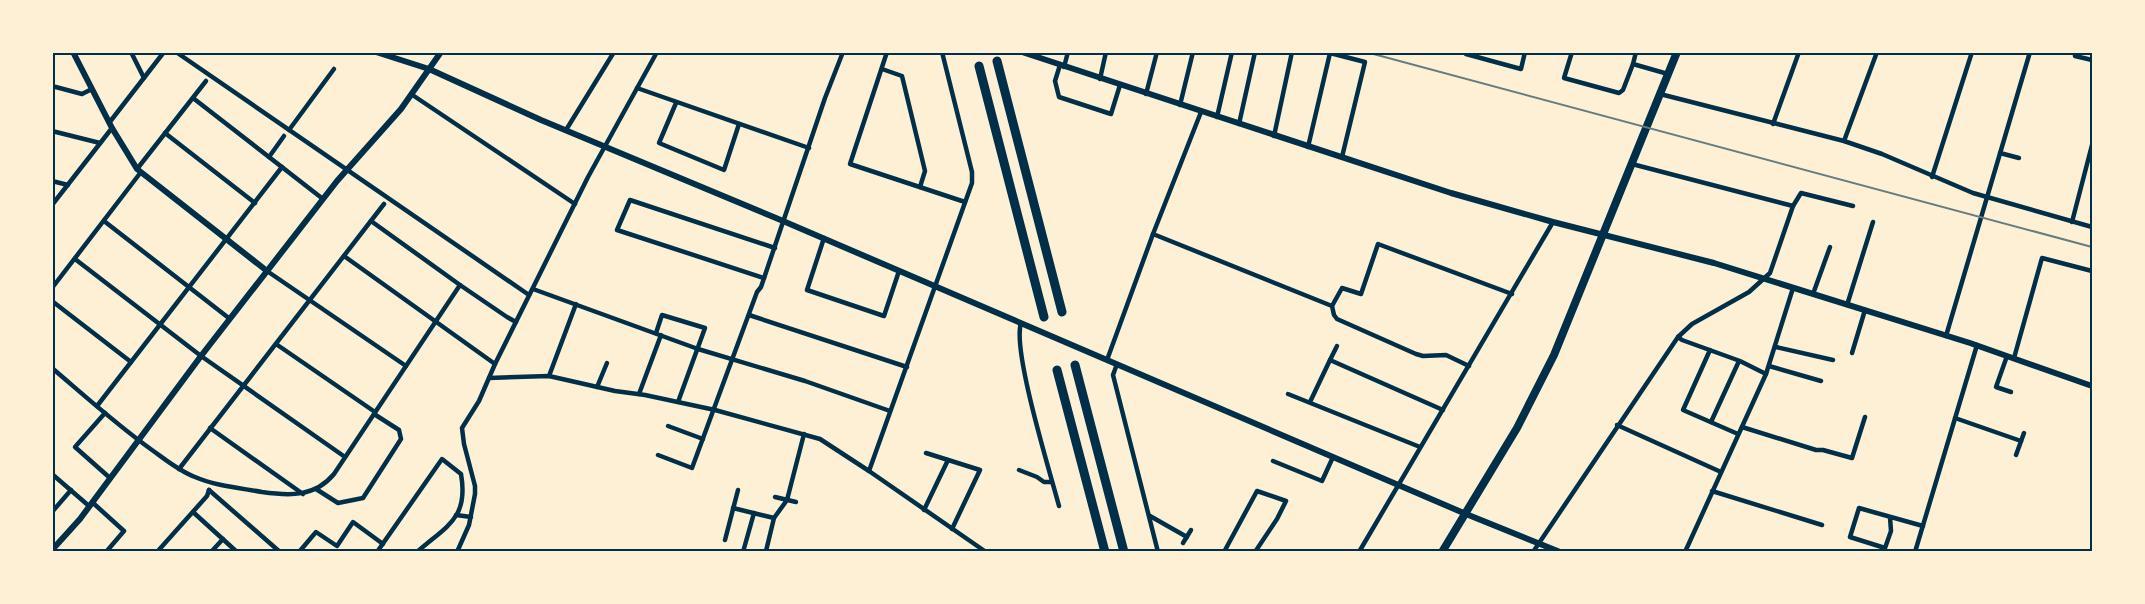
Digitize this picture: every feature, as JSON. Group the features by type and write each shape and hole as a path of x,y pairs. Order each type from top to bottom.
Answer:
{"highway":[{"path":"997,61 1062,312"},
{"path":"979,66 1044,317"},
{"path":"1075,364 1124,552"},
{"path":"1058,370 1105,552"}],"main road":[{"path":"1442,552 1517,428 1554,355 1677,52"}],"street":[{"path":"73,52 111,126 139,170 267,271 406,366"},
{"path":"131,52 144,78"},
{"path":"52,205 100,143 164,52"},
{"path":"176,52 529,296"},
{"path":"376,52 429,69 566,130 1560,552"},
{"path":"52,550 91,504 201,356 323,199 346,170 394,118 441,52"},
{"path":"566,130 614,52"},
{"path":"457,552 471,517 475,486 462,428 479,401 495,364 604,146 656,55 647,52"},
{"path":"658,455 692,468 775,248 843,52"},
{"path":"887,52 850,164 965,202"},
{"path":"868,471 972,183 972,172 942,52"},
{"path":"1022,52 1487,204 1693,257 1977,345 2092,386"},
{"path":"1068,52 1054,81 1059,97 1111,114 1120,85"},
{"path":"1100,78 1106,52"},
{"path":"1146,94 1157,52"},
{"path":"1180,105 1193,52"},
{"path":"1217,117 1232,52"},
{"path":"1239,124 1255,52"},
{"path":"1274,136 1292,52"},
{"path":"1467,54 1521,69 1526,52"},
{"path":"1572,52 1564,78 1619,93 1623,90 1636,52"},
{"path":"1773,124 1799,52"},
{"path":"1844,141 1877,52"},
{"path":"1932,177 1972,52"},
{"path":"1946,336 2030,52"},
{"path":"2074,52 2075,56 2092,60"},
{"path":"1308,147 1330,53 1365,62 1342,157"},
{"path":"1633,64 1668,74"},
{"path":"289,130 334,69"},
{"path":"882,69 902,76 925,171 920,187"},
{"path":"52,288 104,221 165,133 206,81"},
{"path":"52,86 82,94 92,89"},
{"path":"637,88 809,148"},
{"path":"411,94 575,204"},
{"path":"1660,94 1844,141 1882,154 1932,177 1986,197 2092,227"},
{"path":"193,98 323,199"},
{"path":"676,102 659,142 724,170 739,124"},
{"path":"1107,360 1201,112"},
{"path":"52,131 100,143"},
{"path":"165,133 255,203"},
{"path":"269,157 284,136"},
{"path":"2072,222 2090,163 2092,145"},
{"path":"2000,153 2019,158"},
{"path":"1632,164 1793,206"},
{"path":"97,406 282,167"},
{"path":"52,181 68,185"},
{"path":"1533,552 1678,337 1697,320 1749,292 1770,273 1793,206 1801,193 1853,206"},
{"path":"764,278 617,230 630,200 775,248"},
{"path":"179,469 384,204"},
{"path":"104,221 230,319"},
{"path":"371,221 516,322"},
{"path":"1359,552 1553,222"},
{"path":"1847,305 1873,222"},
{"path":"1153,234 1332,306"},
{"path":"824,238 807,290 884,316 899,271"},
{"path":"1469,366 1446,355 1416,354 1337,319 1332,306 1342,288 1360,294 1378,244 1512,294"},
{"path":"1813,294 1830,247"},
{"path":"344,256 495,364"},
{"path":"2011,392 1996,387 2010,357 2042,258 2092,271"},
{"path":"75,259 201,356 345,457"},
{"path":"53,370 138,440 179,469 212,483 281,494 303,494 327,482 460,285"},
{"path":"1685,552 1766,374 1793,288"},
{"path":"533,289 698,349 805,381 890,411"},
{"path":"52,301 131,362"},
{"path":"549,376 576,304"},
{"path":"1852,353 1865,310"},
{"path":"639,394 662,315 705,328 678,402"},
{"path":"749,315 907,367"},
{"path":"1021,323 1019,340 1034,413 1059,506"},
{"path":"1678,337 1766,374"},
{"path":"276,344 399,430 401,439 363,498 338,503 316,489"},
{"path":"1915,552 1977,345"},
{"path":"1310,402 1337,346"},
{"path":"1776,347 1833,360"},
{"path":"1710,350 1683,410 1738,434"},
{"path":"1330,360 1443,410"},
{"path":"1711,422 1739,361"},
{"path":"597,387 607,363"},
{"path":"1117,364 1113,375 1158,552"},
{"path":"1769,366 1821,381"},
{"path":"489,378 549,376 715,410 820,439 986,552"},
{"path":"1288,394 1420,447"},
{"path":"105,413 75,447 110,478"},
{"path":"1742,427 1816,450 1852,458 1865,417"},
{"path":"1955,418 2021,441"},
{"path":"1617,425 1721,472"},
{"path":"669,426 703,440"},
{"path":"210,428 303,494"},
{"path":"2016,455 2024,433"},
{"path":"766,551 774,519 787,500 804,434"},
{"path":"926,453 980,470 952,529"},
{"path":"1273,461 1322,481 1333,457"},
{"path":"377,552 442,459 461,474 463,503 445,531 420,551"},
{"path":"924,510 948,460"},
{"path":"1019,470 1044,482 1052,482"},
{"path":"52,474 124,531 106,552"},
{"path":"157,552 193,512 212,483"},
{"path":"52,512 71,490"},
{"path":"209,490 280,552"},
{"path":"725,540 738,490"},
{"path":"1224,552 1257,490 1286,501 1255,552"},
{"path":"1712,491 1822,525"},
{"path":"775,496 796,502"},
{"path":"733,508 774,519"},
{"path":"1890,517 1886,548 1850,537 1859,508 1923,526"},
{"path":"193,512 237,552"},
{"path":"743,552 754,513"},
{"path":"456,514 471,517"},
{"path":"1150,516 1187,537"},
{"path":"299,552 316,532 337,546 353,522 383,543"},
{"path":"1183,543 1191,530"},
{"path":"211,552 223,539"}],"railway":[{"path":"1366,52 2092,247"}]}
